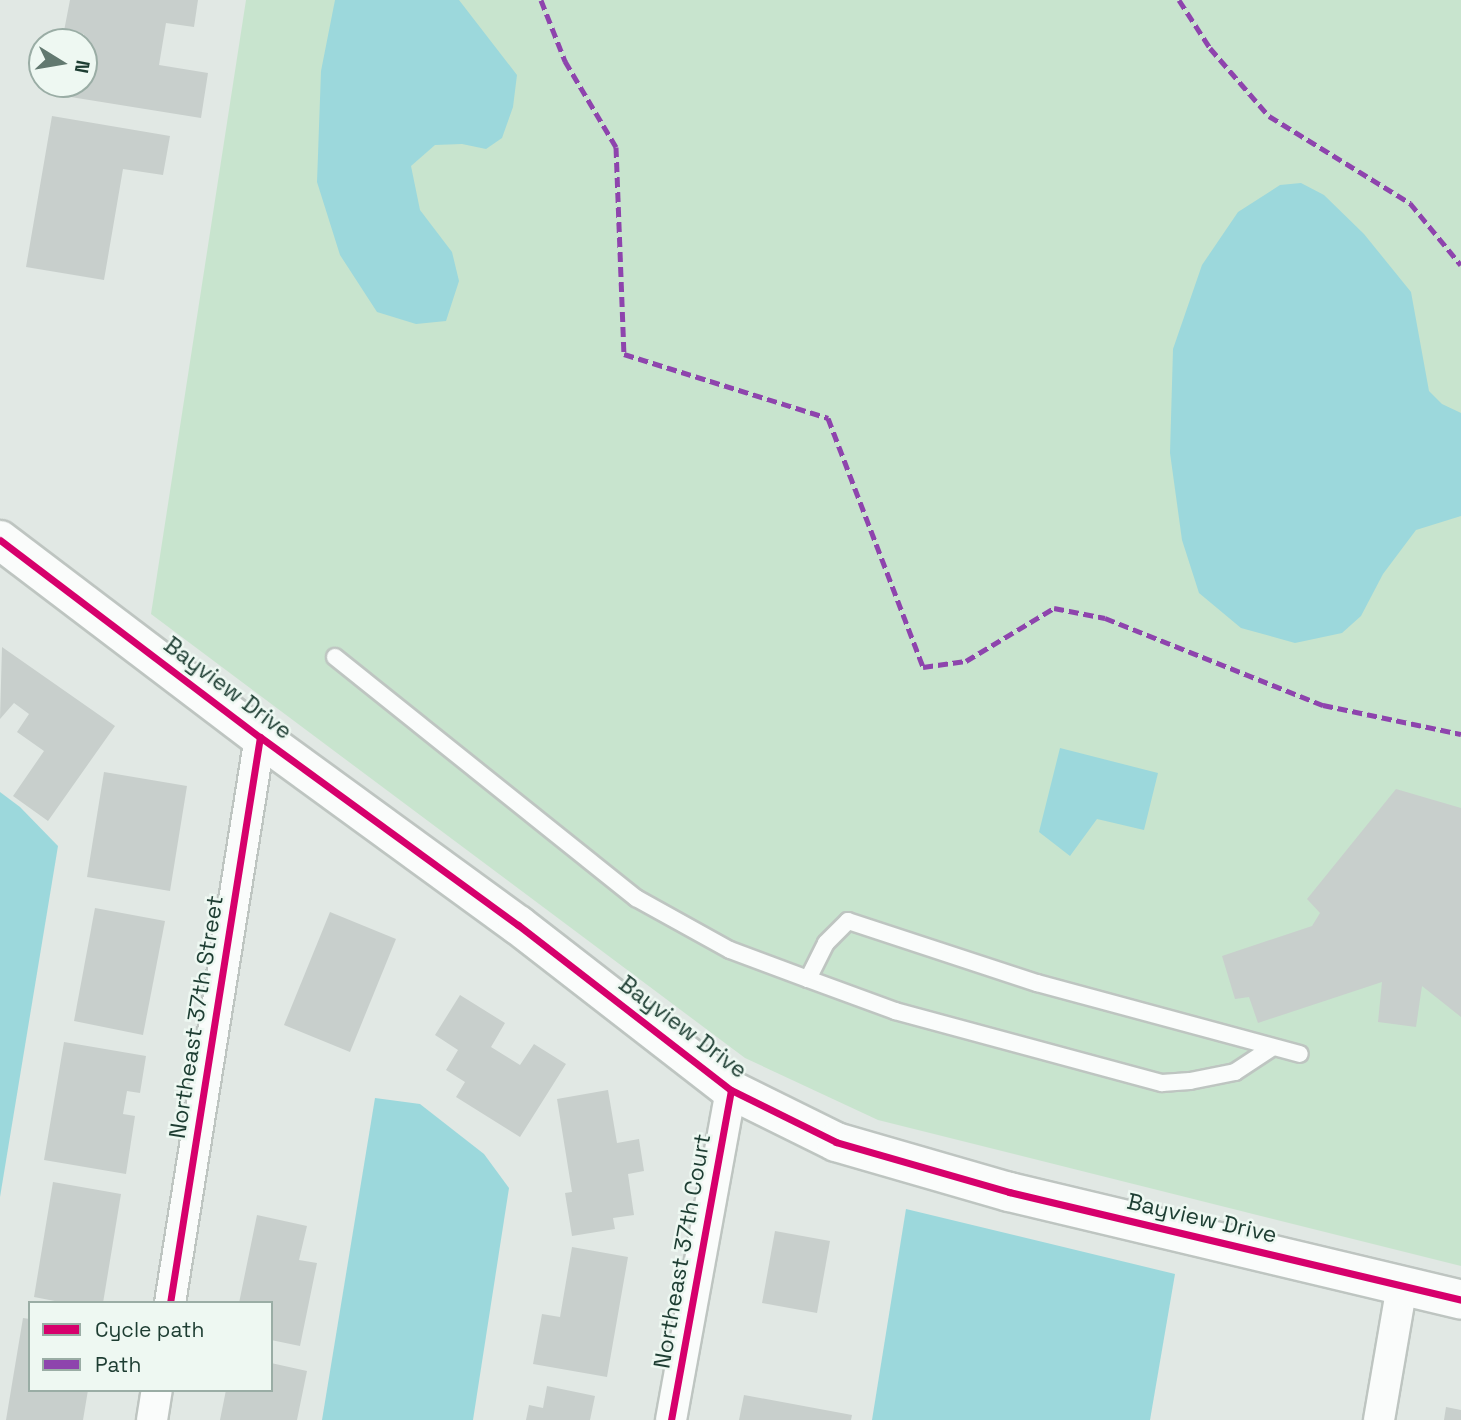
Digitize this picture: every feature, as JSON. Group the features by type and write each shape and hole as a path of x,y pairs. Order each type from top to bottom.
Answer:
{"street":[{"name":"Bayview Drive","path":"0,540 260,737 518,925 731,1090 836,1142 1009,1192 1461,1300"},
{"name":"Northeast 37th Street","path":"170,1301 260,737"},
{"name":"Northeast 37th Court","path":"671,1420 731,1090"},
{"path":"1379,1420 1402,1286"},
{"path":"152,1420 157,1392"}],"lane":[{"path":"335,657 636,898 730,950 895,1011 1162,1083 1190,1081 1234,1072 1273,1047"},
{"path":"808,979 825,943 848,920 1037,983 1300,1054"}],"green space":[{"path":"246,0 1461,0 1461,1266 878,1120 745,1058 151,614"}],"water":[{"path":"335,0 459,0 517,75 513,107 502,138 486,149 462,144 435,145 411,166 420,210 452,252 459,281 446,321 416,324 377,312 340,255 317,182 321,71"},
{"path":"1301,183 1324,195 1364,234 1411,292 1429,391 1442,404 1461,413 1461,516 1416,530 1383,574 1361,616 1342,633 1295,643 1241,628 1199,593 1182,540 1170,453 1173,349 1202,265 1238,212 1280,185"},
{"path":"1060,748 1158,773 1144,830 1097,819 1070,856 1039,832"},
{"path":"0,792 20,807 58,846 0,1197"},
{"path":"375,1098 420,1104 484,1154 509,1188 473,1420 322,1420"},
{"path":"906,1209 1175,1274 1150,1420 872,1420"}],"building":[{"path":"70,0 198,0 194,27 166,23 159,65 208,73 201,118 77,98 98,98 98,28 65,28"},
{"path":"52,116 170,136 163,175 123,169 104,280 26,267"},
{"path":"2,647 115,726 48,821 13,796 44,751 17,732 29,714 14,703 0,719"},
{"path":"104,772 187,786 170,891 87,877"},
{"path":"1396,789 1461,808 1461,1017 1422,986 1416,1027 1378,1022 1382,982 1258,1023 1249,997 1235,999 1222,956 1312,926 1320,913 1307,899"},
{"path":"95,908 165,921 143,1035 74,1021"},
{"path":"330,912 396,939 350,1052 284,1025"},
{"path":"460,995 505,1023 491,1047 520,1065 534,1044 566,1064 520,1137 456,1097 465,1082 446,1070 458,1050 435,1035"},
{"path":"64,1042 146,1056 140,1093 127,1091 123,1114 135,1116 126,1174 44,1160"},
{"path":"608,1090 617,1143 639,1139 644,1171 628,1174 634,1215 613,1218 615,1229 572,1236 565,1193 572,1192 557,1099"},
{"path":"53,1182 121,1194 103,1301 55,1301 34,1297"},
{"path":"257,1215 307,1226 299,1260 317,1263 300,1346 273,1340 273,1301 239,1301"},
{"path":"775,1231 830,1241 817,1313 762,1303"},
{"path":"572,1247 628,1257 607,1377 533,1364 542,1314 560,1317"},
{"path":"23,1318 28,1319 28,1392 88,1392 83,1420 6,1420"},
{"path":"273,1363 307,1371 297,1420 220,1420 226,1392 273,1392"},
{"path":"547,1386 595,1396 590,1420 526,1420 529,1405 543,1408"},
{"path":"744,1395 852,1415 851,1420 739,1420"},
{"path":"1446,1407 1461,1410 1461,1420 1444,1420"}],"marked path":[{"path":"541,0 565,61 616,147 624,354 828,418 923,667 966,661 1054,608 1105,618 1323,705 1461,734"},
{"path":"1179,0 1210,48 1269,116 1410,203 1461,265"}],"cycle path":[{"path":"0,540 260,737 518,925 731,1090 836,1142 1009,1192 1461,1300"},
{"path":"170,1301 260,737"},
{"path":"671,1420 731,1090"}]}
